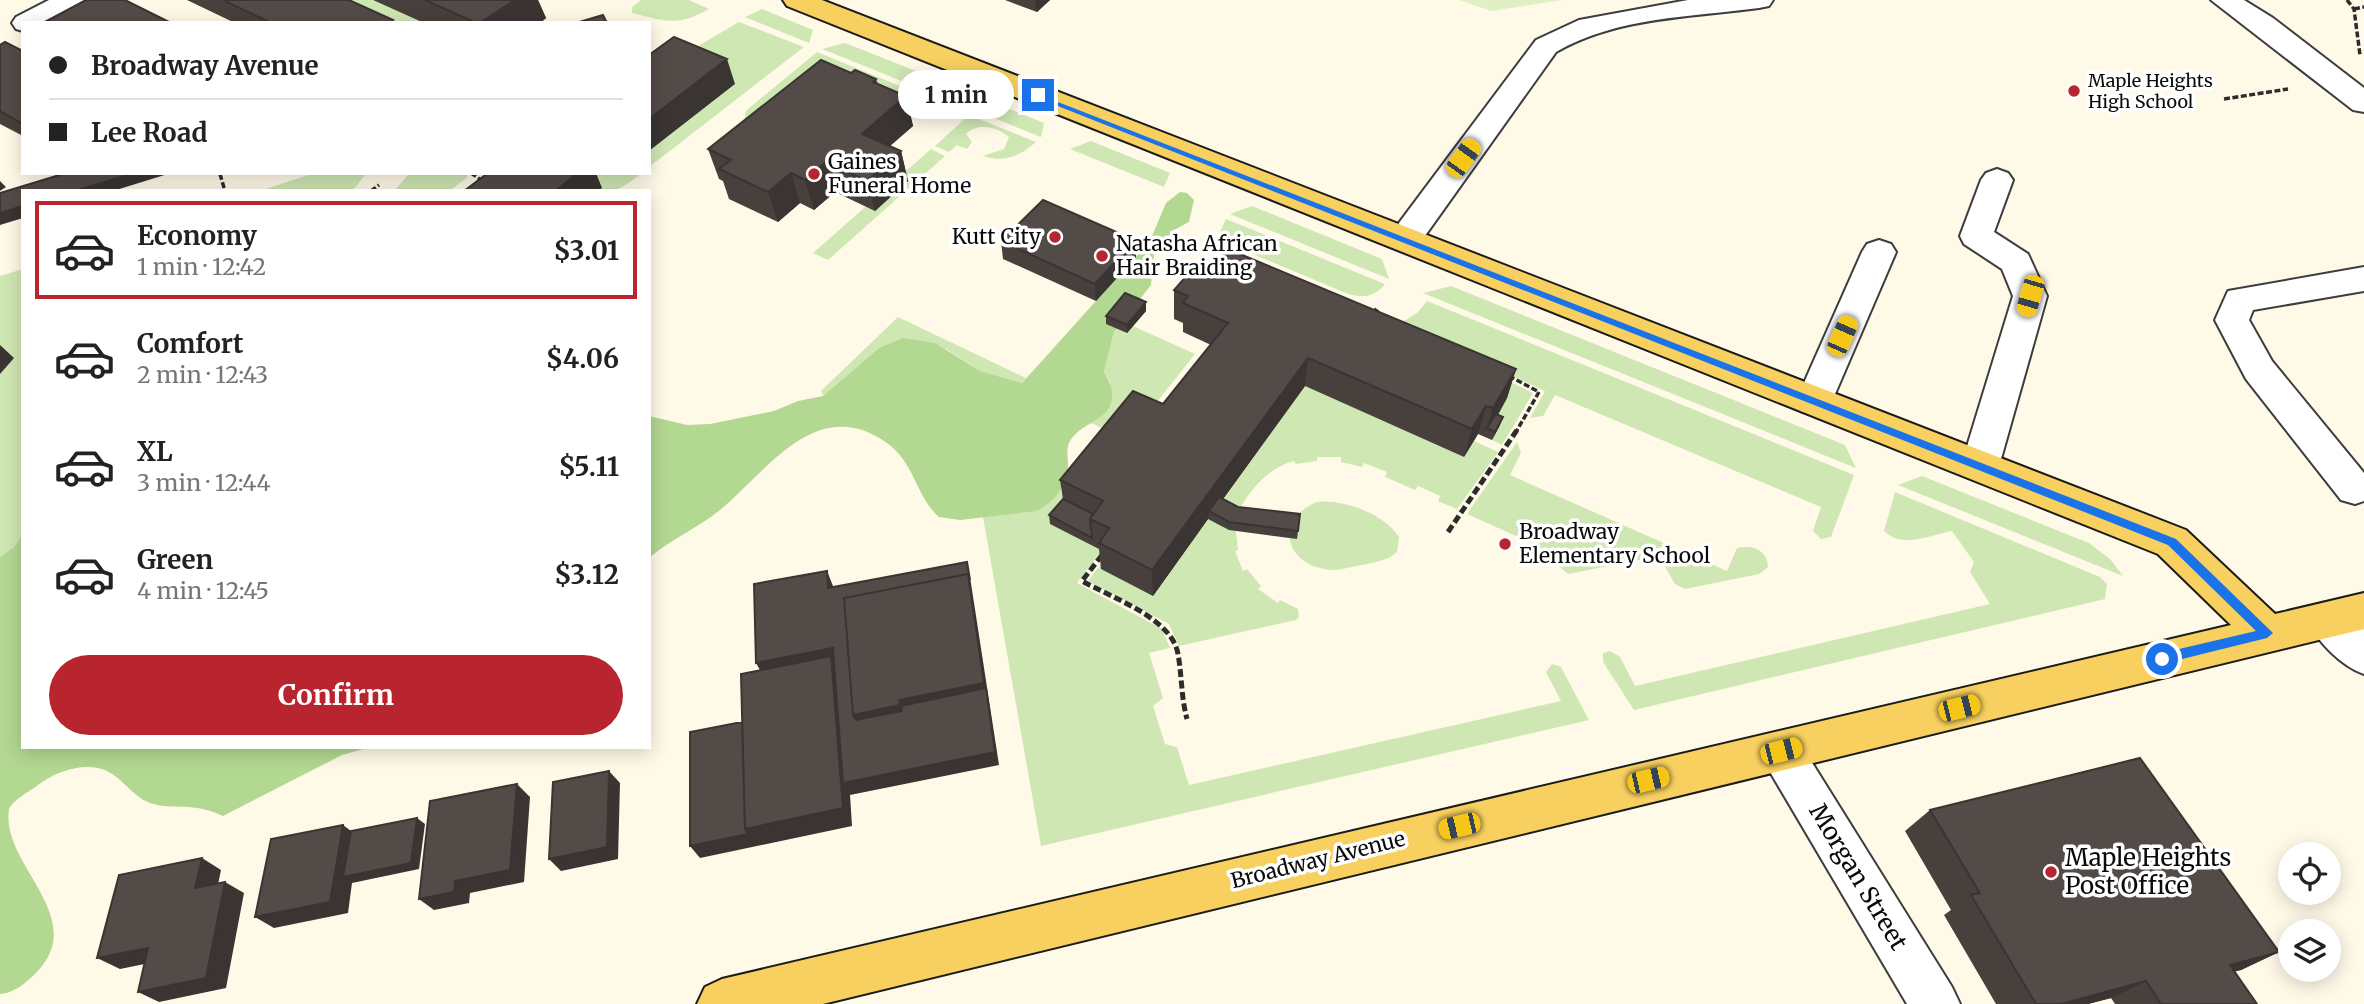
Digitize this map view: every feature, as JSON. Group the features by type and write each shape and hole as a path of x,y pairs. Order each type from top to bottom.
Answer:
{"main road":[{"path":"797,0 2172,542 2267,633"},
{"name":"Broadway Avenue","path":"746,1001 2346,615"}],"street":[{"path":"30,21 70,0"},
{"path":"1405,239 1546,46 1561,35 1605,22 1759,0"},
{"path":"2225,0 2263,24 2364,103"},
{"path":"0,36 21,26"},
{"path":"1980,466 2030,296 2016,262 1976,236 1997,180"},
{"path":"1814,401 1879,252"},
{"path":"2361,494 2259,370 2232,320 2240,300 2364,279"},
{"path":"2346,615 2364,656"},
{"name":"Morgan Street","path":"1781,751 1935,1004"}],"path":[{"path":"2347,0 2354,9 2361,60"},
{"path":"2354,9 2364,7"},
{"path":"2224,99 2301,87"},
{"path":"474,175 488,184"},
{"path":"374,189 379,185"},
{"path":"1374,309 1384,317"},
{"path":"1448,532 1506,450 1539,392 1507,375"},
{"path":"1105,552 1082,582 1166,627 1178,652 1181,696 1187,719"}],"green space":[{"path":"351,0 373,0 420,21 361,21 344,4"},
{"path":"641,0 689,0 709,9 689,18 663,20 632,13 632,7"},
{"path":"1459,0 1563,0 1491,11"},
{"path":"762,9 813,30 809,43 745,17"},
{"path":"739,22 804,47 651,165 651,149 735,84 688,52"},
{"path":"845,43 949,84 949,100 822,49"},
{"path":"817,52 944,104 932,115 928,108 918,104 745,122 748,109"},
{"path":"992,102 1044,123 1041,137 974,110"},
{"path":"969,115 1036,142 1011,157 998,159 983,156 1004,149 1009,137 993,128 982,127 966,134 972,142 967,149 957,145 949,152 935,146"},
{"path":"1091,141 1170,173 1164,187 1070,149"},
{"path":"931,149 945,156 828,260 813,253"},
{"path":"308,175 365,175 354,189 266,189"},
{"path":"408,175 467,175 467,178 452,189 396,189"},
{"path":"574,175 639,175 617,189 598,189"},
{"path":"1180,192 1187,193 1194,200 1189,222 1174,230 1154,255 1151,285 1114,332 1104,372 1112,391 1111,403 1104,414 1073,437 1068,446 1067,472 1063,486 1043,507 1036,511 960,520 939,517 925,500 910,470 896,451 862,430 838,427 816,432 795,443 775,458 720,510 651,556 651,416 687,425 710,424 774,411 798,401 823,396 879,348 903,338 935,343 980,371 1022,383 1150,241 1166,203"},
{"path":"1252,206 1382,259 1389,279 1230,214"},
{"path":"1226,219 1385,284 1377,292 1368,295 1348,294 1231,245 1219,234"},
{"path":"21,270 21,537 14,547 0,557 0,276"},
{"path":"1451,286 1845,445 1856,468 1423,293"},
{"path":"1427,301 1854,475 1831,537 1821,539 1813,531 1821,507 1555,395 1543,416 1530,418 1545,391 1399,324 1417,313"},
{"path":"1130,309 1133,326 1195,354 1141,422 1121,437 1089,422 1094,418 1110,382 1104,372 1114,332"},
{"path":"898,317 1026,378 1022,383 980,371 946,349 879,348 823,396 821,391"},
{"path":"1505,379 1533,393 1502,445 1492,440 1505,397"},
{"path":"1305,386 1464,457 1474,441 1498,452 1457,509 1438,501 1440,496 1418,486 1415,490 1385,477 1387,472 1364,463 1362,467 1341,462 1341,457 1317,457 1317,461 1296,464 1294,461 1286,464 1264,478 1240,508 1219,505"},
{"path":"1517,442 1521,453 1510,475 1727,571 1737,548 1743,547 1762,552 1768,567 1759,574 1685,589 1675,584 1659,556 1568,574 1534,544 1467,514"},
{"path":"1009,465 1073,496 1102,550 1077,583 1162,629 1170,648 1149,653 1163,698 1153,706 1165,744 1177,747 1189,785 1561,701 1546,672 1552,664 1561,667 1589,720 1041,846 983,517 997,515"},
{"path":"1922,476 2089,543 2110,559 2123,576 1898,485"},
{"path":"1895,492 2100,577 2107,584 2105,599 1634,710 1603,662 1603,653 1610,651 1620,657 1635,686 1990,604 1970,572 1974,562 1952,531 1908,540 1891,536 1884,531"},
{"path":"1317,502 1351,506 1384,521 1399,537 1397,552 1381,561 1338,570 1310,564 1293,549 1290,528 1304,509"},
{"path":"1208,519 1236,531 1238,550 1235,551 1243,571 1247,569 1261,586 1258,589 1278,603 1280,600 1298,609 1299,617 1296,620 1179,646 1169,624 1088,581 1109,554 1153,596"},
{"path":"21,537 21,749 363,749 342,755 223,816 193,807 150,803 136,795 113,774 98,768 74,768 44,781 18,799 9,809 10,830 17,850 49,911 54,932 50,952 28,980 15,990 0,994 0,557 14,547"}],"building":[{"path":"86,0 125,0 167,21 47,21"},
{"path":"223,0 349,0 393,20 392,21 267,21"},
{"path":"425,0 515,0 483,21 472,21"},
{"path":"603,15 606,21 583,21"},
{"path":"674,37 727,59 651,117 651,54"},
{"path":"5,42 21,50 21,123 0,111 0,45"},
{"path":"821,60 851,73 855,70 876,79 873,82 906,96 862,134 901,151 867,181 826,162 805,180 791,173 768,192 719,169 731,160 708,149"},
{"path":"59,175 127,175 82,189 21,189 21,207 0,213 0,193"},
{"path":"485,175 575,175 558,189 467,189"},
{"path":"1043,200 1135,240 1095,284 1001,241"},
{"path":"1228,249 1516,369 1493,408 1486,406 1472,429 1308,358 1152,570 1099,543 1109,528 1090,519 1103,501 1060,480 1133,391 1163,404 1228,323 1183,303 1188,296 1174,290 1196,265 1210,271"},
{"path":"1125,293 1146,302 1127,325 1106,316"},
{"path":"1496,414 1503,417 1495,432 1487,428"},
{"path":"1219,497 1238,507 1300,514 1298,531 1229,522 1209,511"},
{"path":"1063,499 1093,514 1090,519 1092,538 1049,515"},
{"path":"967,562 970,580 968,574 844,598 853,715 856,720 902,711 901,706 986,688 995,752 843,783 833,648 756,663 754,584 827,571 828,588"},
{"path":"968,574 984,683 899,700 900,705 853,715 844,598"},
{"path":"831,656 843,808 745,829 741,674"},
{"path":"816,659 767,669 767,668"},
{"path":"742,722 745,829 748,834 690,846 690,732"},
{"name":"Maple Heights Post Office","path":"2140,758 2278,951 2230,965 2257,1004 2161,1004 2146,981 2061,1004 2036,1004 1971,895 1980,893 1930,810"},
{"path":"609,771 607,847 549,859 553,782"},
{"path":"517,784 510,870 455,881 454,892 419,899 430,801"},
{"path":"417,818 411,863 343,877 351,831"},
{"path":"343,825 330,902 255,917 271,839"},
{"path":"202,858 195,888 225,882 206,978 138,992 148,948 97,958 119,875"}],"place":[{"name":"Maple Heights High School","path":"2074,91"},
{"name":"Gaines Funeral Home","path":"814,174"},
{"name":"Kutt City","path":"1055,237"},
{"name":"Natasha African Hair Braiding","path":"1102,256"},
{"name":"Broadway Elementary School","path":"1505,544"},
{"name":"Maple Heights Post Office","path":"2051,872"}],"route":[{"path":"1038,95 2172,542 2267,633 2162,659"}]}
